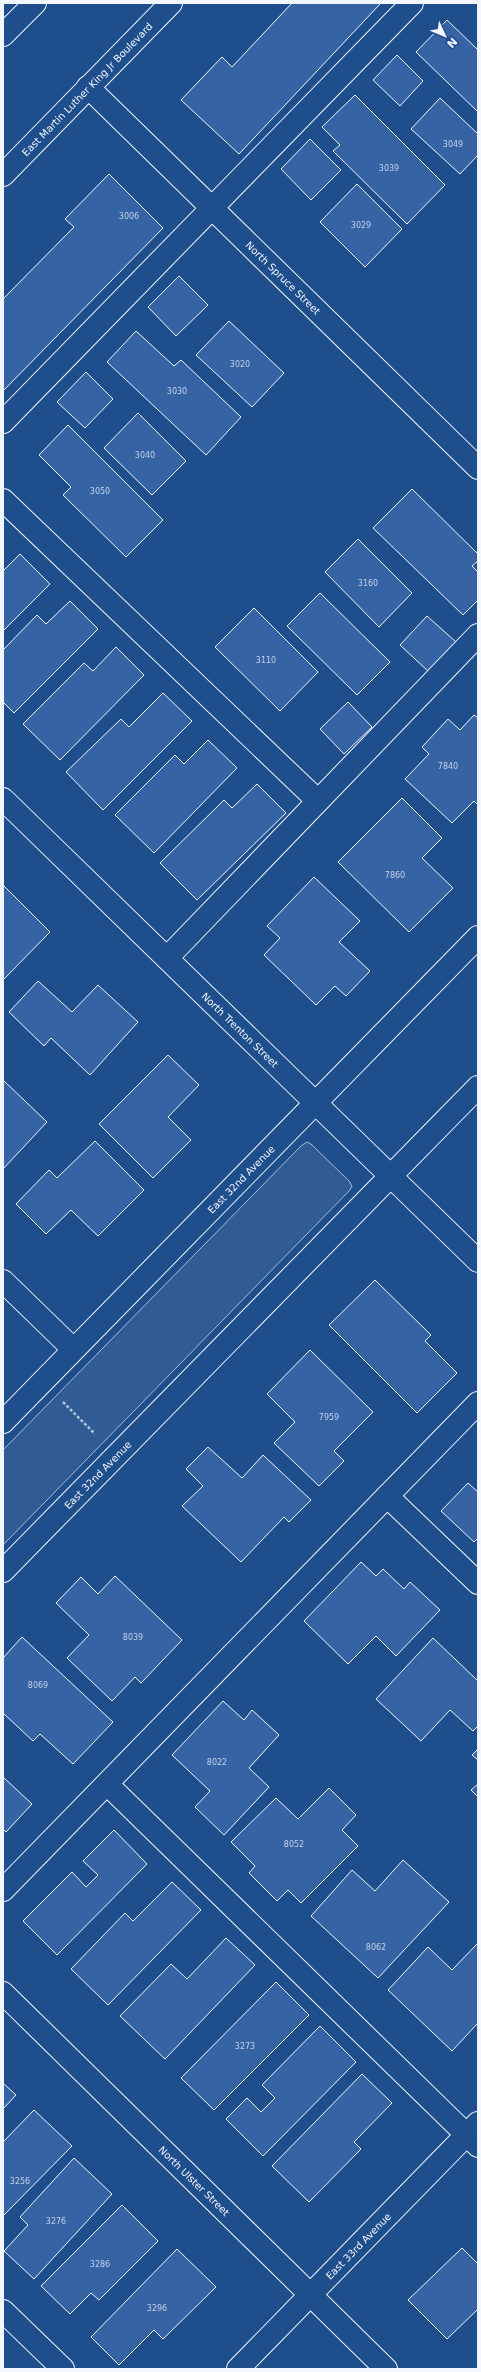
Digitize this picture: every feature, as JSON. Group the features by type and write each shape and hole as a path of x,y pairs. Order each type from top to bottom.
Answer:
{"street":[{"path":"3,35 35,3"},
{"name":"East Martin Luther King Jr Boulevard","path":"3,175 171,3"},
{"path":"3,422 412,3"},
{"name":"North Spruce Street","path":"88,87 478,468"},
{"path":"3,500 318,801"},
{"path":"167,958 478,635"},
{"name":"North Trenton Street","path":"3,799 478,1261"},
{"name":"East 32nd Avenue","path":"3,1422 478,937"},
{"name":"East 32nd Avenue","path":"3,1571 392,1177 478,1087"},
{"path":"3,1281 73,1349"},
{"path":"3,1890 478,1403"},
{"path":"387,1496 478,1584"},
{"path":"107,1784 474,2135"},
{"name":"North Ulster Street","path":"3,1993 386,2369"},
{"name":"East 33rd Avenue","path":"238,2369 310,2295 474,2135"},
{"path":"3,2311 63,2369"}],"path":[{"path":"59,1398 97,1435"}],"shaded area":[{"path":"307,1142 311,1144 349,1181 352,1186 350,1190 3,1545 3,1450 301,1146"}],"building":[{"path":"292,3 381,3 239,154 181,100 222,57 232,67"},
{"path":"447,20 478,50 478,112 416,52"},
{"path":"397,55 423,81 400,106 373,80"},
{"path":"355,95 445,185 407,224 333,151 340,145 322,127"},
{"path":"440,98 478,134 478,155 460,174 411,129"},
{"path":"310,139 341,170 311,200 281,169"},
{"path":"109,174 163,228 3,391 3,299 74,227 65,219"},
{"path":"357,184 402,229 365,267 320,222"},
{"path":"179,276 208,305 176,336 148,307"},
{"path":"229,321 284,373 252,407 196,355"},
{"path":"136,331 174,366 181,360 241,417 206,455 107,362"},
{"path":"86,372 113,399 85,428 57,402"},
{"path":"138,413 186,461 152,495 104,448"},
{"path":"68,425 163,520 126,557 63,495 71,487 39,455"},
{"path":"412,489 478,554 478,561 472,566 478,572 478,600 463,615 373,528"},
{"path":"358,539 412,593 379,627 325,572"},
{"path":"20,554 50,584 3,631 3,571"},
{"path":"320,593 390,662 357,695 287,626"},
{"path":"70,601 98,629 14,713 3,702 3,650 37,615 46,624"},
{"path":"254,608 318,672 280,711 215,647"},
{"path":"427,616 456,642 429,672 400,645"},
{"path":"116,647 144,675 60,760 23,724 84,663 93,671"},
{"path":"163,693 192,721 103,810 66,772 121,719 129,727"},
{"path":"348,702 372,727 344,754 320,729"},
{"path":"474,715 478,718 478,805 474,801 452,823 405,779 429,754 422,747 448,719 460,730"},
{"path":"208,740 237,768 154,853 115,815 175,755 184,764"},
{"path":"257,784 286,813 197,900 160,863 224,800 232,808"},
{"path":"402,798 442,838 422,858 453,888 409,932 338,862"},
{"path":"314,877 360,921 339,942 370,971 346,996 335,986 316,1005 264,955 280,938 267,926"},
{"path":"3,885 50,932 3,980"},
{"path":"38,981 72,1012 98,985 138,1022 90,1075 51,1038 44,1046 9,1012"},
{"path":"168,1055 199,1085 168,1117 191,1140 153,1178 99,1124"},
{"path":"3,1080 47,1122 3,1169"},
{"path":"95,1141 144,1190 98,1236 71,1210 46,1234 16,1204 49,1170 57,1178"},
{"path":"375,1280 431,1335 425,1341 457,1373 417,1413 329,1325"},
{"path":"310,1350 373,1412 334,1451 344,1461 319,1486 274,1443 295,1422 267,1394"},
{"path":"208,1447 242,1478 263,1455 311,1500 289,1522 284,1517 241,1562 182,1506 203,1486 186,1469"},
{"path":"468,1483 478,1492 478,1538 474,1542 441,1511"},
{"path":"361,1562 376,1576 383,1569 404,1589 410,1582 440,1610 396,1656 376,1636 348,1664 304,1621"},
{"path":"115,1576 182,1640 141,1683 135,1677 112,1701 67,1658 89,1635 56,1603 81,1577 98,1594"},
{"path":"22,1637 113,1722 73,1764 40,1734 33,1741 3,1713 3,1658"},
{"path":"433,1638 478,1681 478,1726 473,1731 450,1710 421,1741 376,1699"},
{"path":"223,1701 244,1720 252,1710 279,1735 249,1768 269,1787 224,1835 195,1807 210,1791 172,1755"},
{"path":"478,1749 478,1760 472,1755"},
{"path":"3,1777 32,1804 6,1832 3,1829"},
{"path":"478,1784 478,1797 471,1790"},
{"path":"329,1788 356,1815 342,1830 358,1846 301,1903 288,1890 277,1901 249,1873 255,1866 231,1842 276,1798 298,1819"},
{"path":"114,1830 147,1864 57,1955 23,1921 72,1872 86,1887 98,1875 83,1861"},
{"path":"403,1860 449,1902 378,1978 311,1916 352,1870 375,1891"},
{"path":"172,1882 201,1910 108,2005 71,1969 125,1913 133,1921"},
{"path":"226,1938 255,1965 165,2059 120,2016 171,1964 187,1979"},
{"path":"478,1943 478,2023 452,2051 388,1990 428,1947 452,1970"},
{"path":"276,1982 309,2015 214,2110 181,2078"},
{"path":"320,2026 356,2062 263,2156 226,2119 247,2098 261,2112 275,2098 262,2085"},
{"path":"362,2074 392,2103 354,2142 361,2149 309,2202 272,2166"},
{"path":"3,2083 16,2095 3,2109"},
{"path":"34,2110 72,2146 3,2216 3,2142"},
{"path":"74,2158 112,2194 34,2279 4,2251 28,2225 20,2217"},
{"path":"122,2205 158,2241 99,2300 91,2293 70,2314 41,2286"},
{"path":"462,2248 478,2264 478,2309 447,2339 408,2300"},
{"path":"177,2249 216,2287 163,2339 154,2330 119,2365 91,2337"}]}
